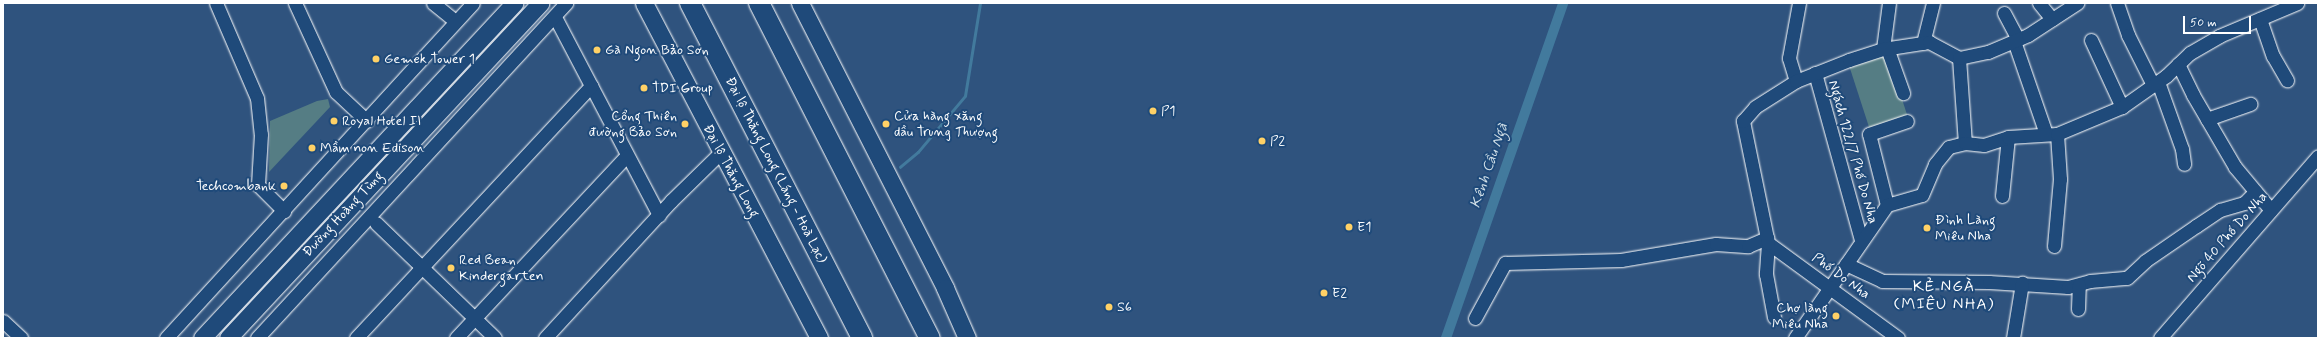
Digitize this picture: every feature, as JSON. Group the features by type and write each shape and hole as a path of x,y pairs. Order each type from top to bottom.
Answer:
{"highway":[{"name":"Đại lộ Thăng Long (Láng - Hoà Lạc)","path":"690,3 862,338"},
{"path":"759,3 930,338"}],"main road":[{"name":"Đường Hoàng Tùng","path":"202,338 514,3"},
{"name":"Đường Hoàng Tùng","path":"228,338 540,3"},
{"name":"Đại lộ Thăng Long","path":"644,3 819,338"},
{"path":"800,3 945,288 967,338"}],"street":[{"path":"216,3 257,98 260,134 258,185 284,211"},
{"path":"295,3 336,92 366,121"},
{"path":"433,3 455,21"},
{"path":"166,338 473,3"},
{"path":"257,338 555,17 566,3"},
{"path":"1796,81 1789,58 1799,3"},
{"path":"1889,3 1885,48 1903,93"},
{"path":"1923,43 1933,3"},
{"path":"2039,3 2052,19"},
{"path":"1774,317 1766,274 1768,241 1743,121 1755,107 1796,81 1885,48 1929,42 1959,58 1988,52 2016,40 2077,3"},
{"path":"2117,3 2128,35 2156,84 2182,149 2184,164"},
{"path":"1795,338 1828,287 1887,205 1922,195 1941,155 1956,144 1965,143 1984,145 2008,137 2051,134 2122,107 2156,84 2190,53 2219,36 2260,20 2272,8 2297,3"},
{"path":"2004,13 2016,40 2051,134 2060,179 2054,246"},
{"path":"555,17 659,215"},
{"path":"2260,20 2273,56 2287,80"},
{"path":"2091,40 2122,107"},
{"path":"1959,58 1965,143"},
{"path":"2178,64 2207,120 2234,167 2271,210"},
{"name":"Ngách 122/7 Phố Do Nha","path":"1815,73 1861,240"},
{"path":"356,338 591,86"},
{"path":"2207,120 2250,104"},
{"path":"1887,205 1869,134 1907,121"},
{"path":"2002,196 2008,137"},
{"path":"545,338 659,215 721,152"},
{"path":"456,338 627,154"},
{"name":"Ngõ 40 Phố Do Nha","path":"2160,338 2318,156"},
{"path":"1846,264 1882,281 2022,283 2050,287 2079,285 2090,281 2127,278 2144,261 2196,226 2220,210 2244,203 2255,192"},
{"path":"376,223 495,338"},
{"path":"1475,318 1505,263 1621,260 1716,244 1748,246 1768,241"},
{"name":"Phố Do Nha","path":"1768,241 1898,338"},
{"path":"2013,338 2022,283"},
{"path":"2078,309 2079,285"},
{"path":"3,321 15,336"}],"green space":[{"path":"1887,53 1908,117 1870,129 1849,65"},
{"path":"328,99 330,107 269,172 270,121 317,101"}],"waterway":[{"path":"900,167 918,152 965,96 980,3"},
{"name":"Kênh Cầu Ngà","path":"1446,338 1563,3"}],"place":[{"name":"Gà Ngon Bảo Sơn","path":"597,50"},
{"name":"Gemek Tower 1","path":"376,59"},
{"name":"TDI Group","path":"644,88"},
{"name":"P1","path":"1153,111"},
{"name":"Royal Hotel II","path":"334,121"},
{"name":"Cổng Thiên đường Bảo Sơn","path":"685,124"},
{"name":"Cửa hàng xăng dầu Trung Thượng","path":"886,124"},
{"name":"P2","path":"1262,141"},
{"name":"Mầm non Edison","path":"312,148"},
{"name":"Techcombank","path":"284,186"},
{"name":"E1","path":"1349,227"},
{"name":"Đình Làng Miêu Nha","path":"1927,228"},
{"name":"Red Bean Kindergarten","path":"451,268"},
{"name":"E2","path":"1324,293"},
{"name":"S6","path":"1109,307"},
{"name":"Chợ làng Miêu Nha","path":"1836,316"}],"district":[{"name":"KẺ NGÀ (MIÊU NHA)","path":"1944,296"}]}
